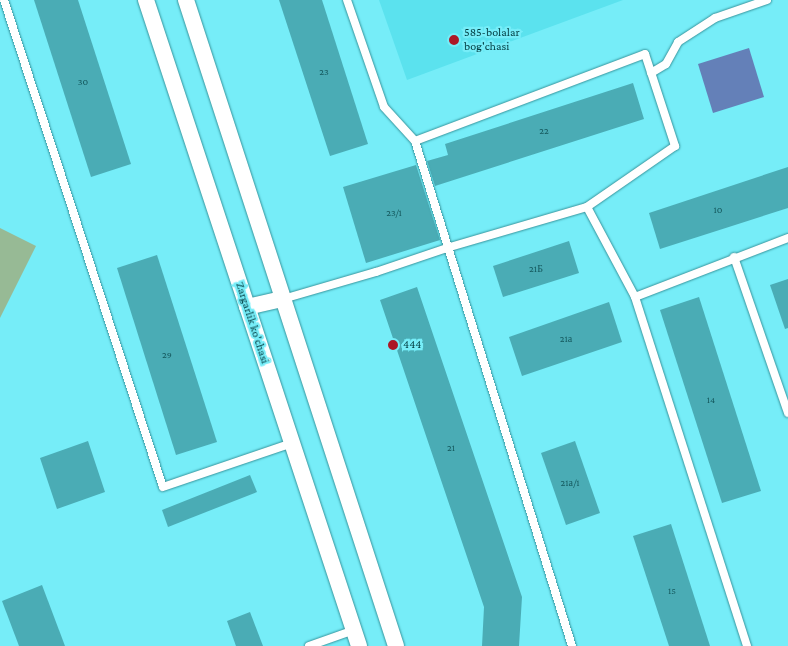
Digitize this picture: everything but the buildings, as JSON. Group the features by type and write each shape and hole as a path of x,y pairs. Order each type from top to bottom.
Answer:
{"street":[{"name":"Zargarlik ko'chasi","path":"146,0 359,646"},
{"path":"186,0 396,646"},
{"path":"247,307 283,299"}],"lane":[{"path":"4,0 163,487 292,443"},
{"path":"347,0 384,107 415,141 450,247 572,646"},
{"path":"651,73 666,64 678,42 715,18 767,0"},
{"path":"283,299 587,207 676,146 645,54 415,141"},
{"path":"587,207 635,297 747,646"},
{"path":"635,297 734,257 788,238"},
{"path":"734,257 788,413"},
{"path":"309,646 354,630"}],"shaded area":[{"name":"585-bolalar bog'chasi","path":"379,0 623,0 407,80"},
{"path":"749,48 764,97 713,113 698,64"}],"green space":[{"path":"0,228 36,246 0,318"}],"place":[{"name":"585-bolalar bog'chasi","path":"454,40"},
{"name":"444","path":"393,345"}]}
